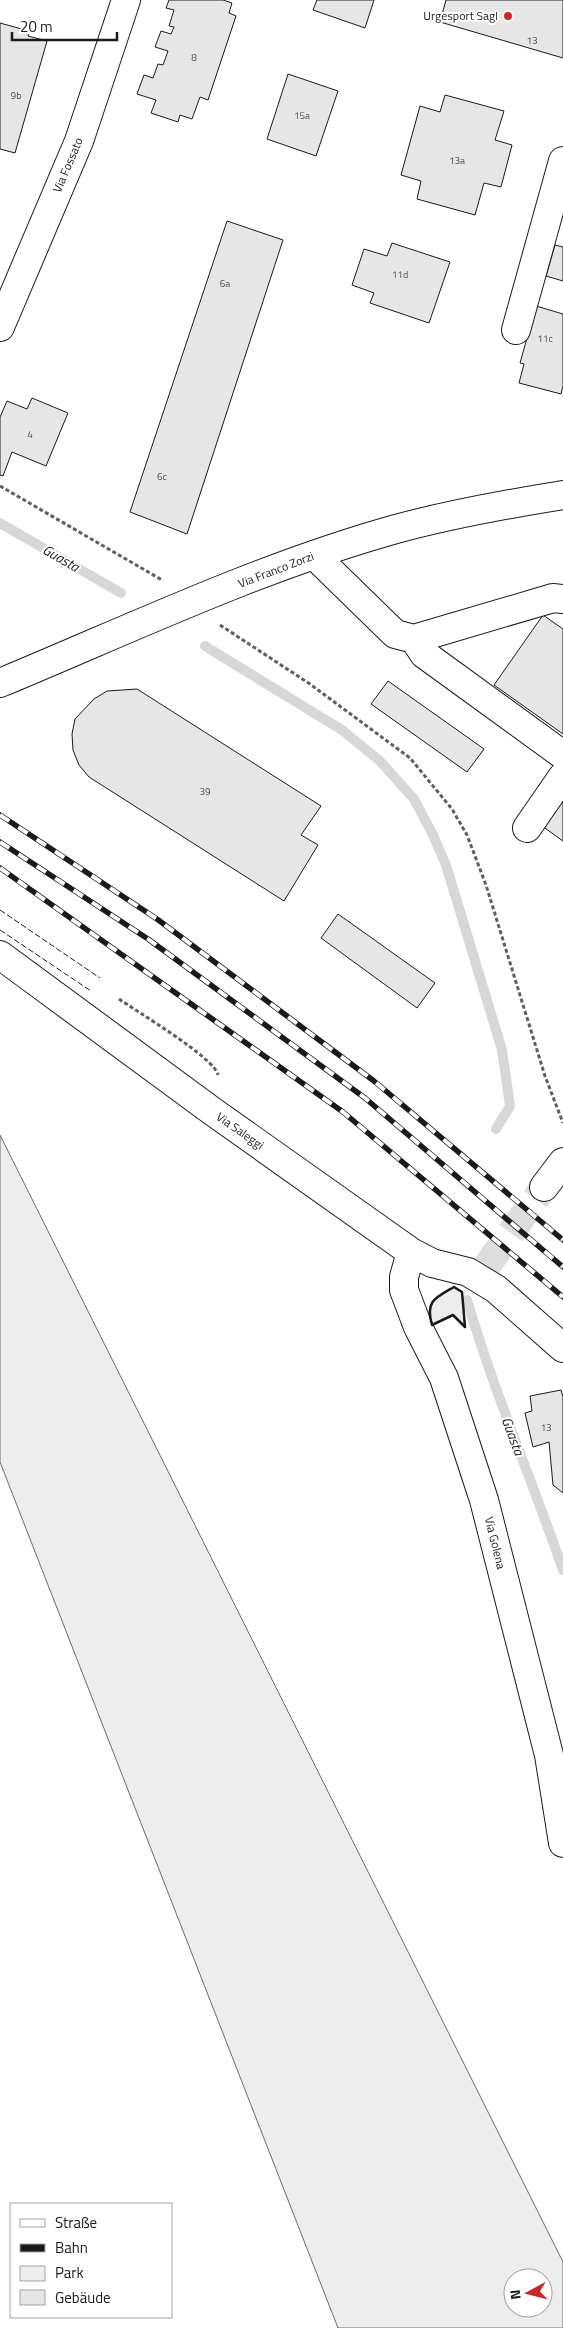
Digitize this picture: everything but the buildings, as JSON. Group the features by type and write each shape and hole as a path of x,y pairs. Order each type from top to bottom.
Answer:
{"street":[{"name":"Via Fossato","path":"0,327 79,141 126,0"},
{"path":"516,330 563,161"},
{"name":"Via Franco Zorzi","path":"0,683 189,604 314,555 464,512 563,495"},
{"path":"314,555 395,634 414,639 553,598 563,599"},
{"path":"414,639 424,654 563,755"},
{"path":"527,828 563,776"},
{"name":"Via Saleggi","path":"0,955 212,1111 411,1252 432,1263 468,1272 483,1273 496,1289 563,1348"},
{"path":"544,1187 563,1162"},
{"name":"Via Golena","path":"411,1252 404,1277 404,1290 418,1327 444,1378 484,1500 548,1755 563,1843"}],"path":[{"path":"0,486 163,580 189,604 310,684 410,758 452,808 467,835 486,885 545,1076 563,1123"}],"green space":[{"path":"0,1135 563,2262 563,2328 338,2328 0,1462"},
{"path":"454,1287 462,1292 465,1327 453,1315 432,1325 430,1310 433,1301"}],"waterway":[{"name":"Guasta","path":"0,523 121,593"},
{"path":"205,646 342,730 380,761 414,799 446,865 502,1050 510,1106 496,1129"},
{"name":"Guasta","path":"467,1300 501,1402 563,1570"}],"tunnel":[{"path":"486,1267 544,1187"}],"railway":[{"path":"0,815 157,919 374,1081 563,1240"},
{"path":"0,842 148,939 365,1098 563,1267"},
{"path":"0,868 343,1112 563,1297"}],"fence":[{"path":"0,910 100,978"},
{"path":"0,930 91,991"}],"wall":[{"path":"454,1287 462,1292 465,1327 453,1315 432,1325 430,1310 433,1301 454,1287"}],"place":[{"name":"Urgesport Sagl","path":"508,16"}]}
